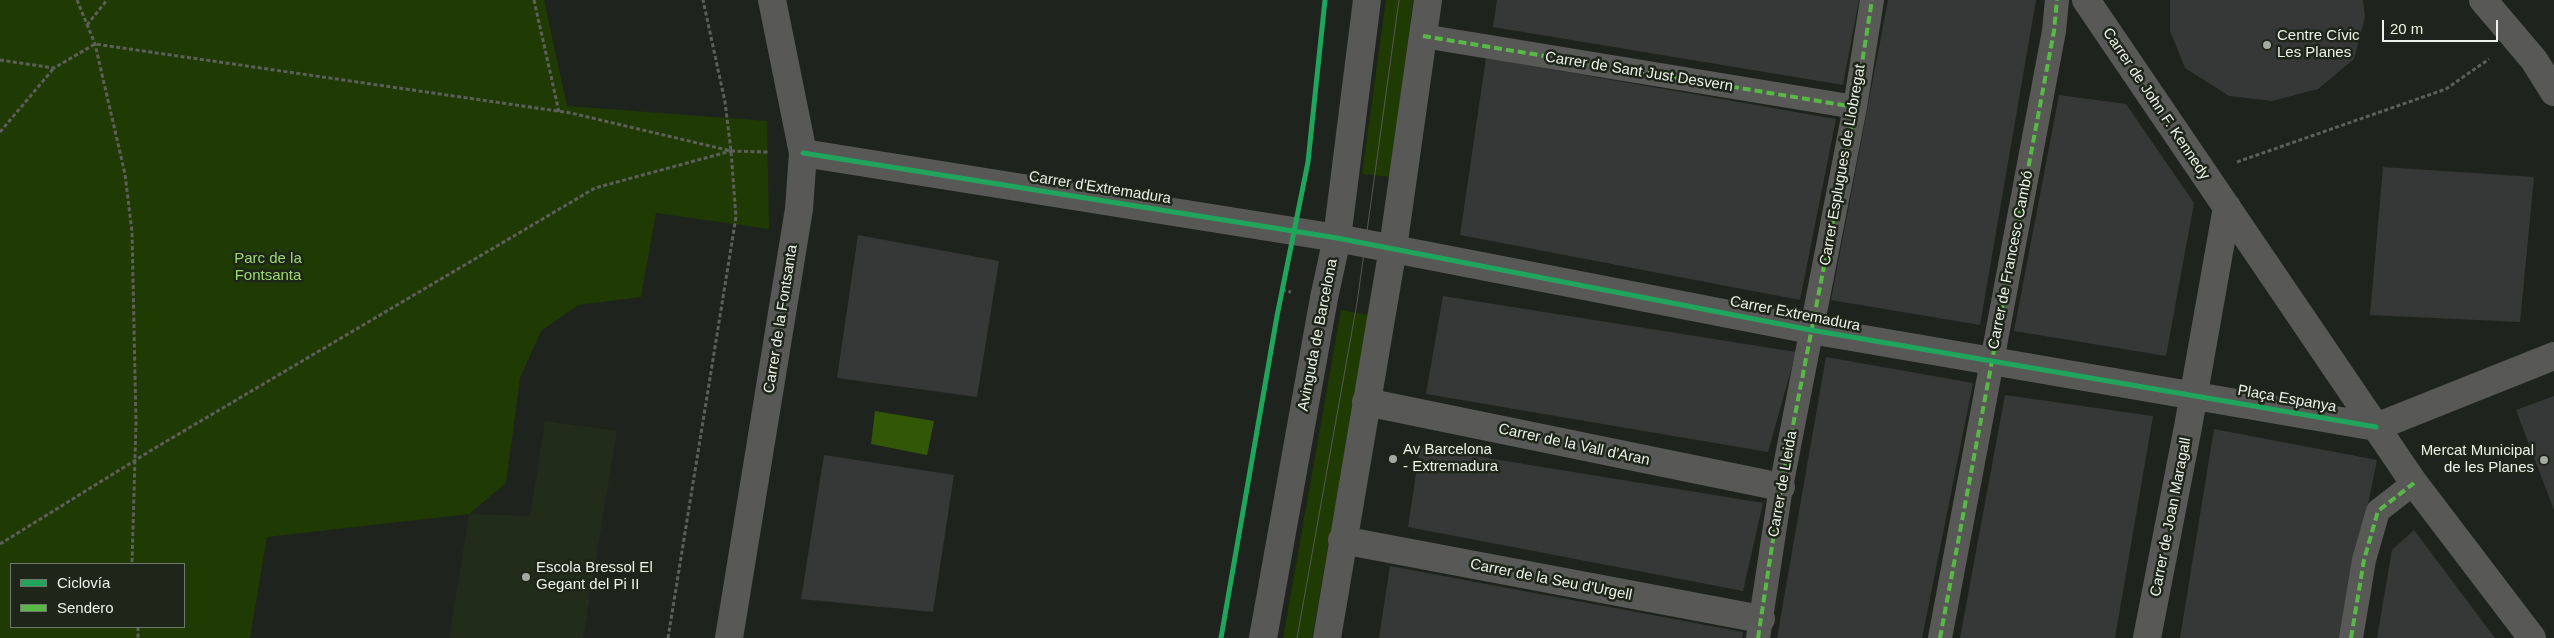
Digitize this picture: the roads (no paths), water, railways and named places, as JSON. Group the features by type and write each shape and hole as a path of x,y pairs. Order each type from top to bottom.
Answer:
{"street":[{"name":"Carrer de la Fontsanta","path":"729,638 799,209 803,153 772,0"},
{"name":"Avinguda de Barcelona","path":"1263,638 1324,298 1337,238 1367,0"},
{"path":"1327,638 1342,540 1393,248 1428,0"},
{"name":"Carrer Esplugues de Llobregat","path":"1812,330 1855,107 1872,0"},
{"name":"Carrer de Francesc Cambó","path":"1940,638 2050,50 2057,0"},
{"name":"Carrer de John F. Kennedy","path":"2086,0 2227,208"},
{"path":"2483,0 2534,60 2554,92"},
{"name":"Carrer de Sant Just Desvern","path":"1423,36 1855,107"},
{"name":"Carrer d'Extremadura","path":"803,153 1393,248"},
{"path":"2194,396 2227,208"},
{"name":"Plaça Espanya","path":"2227,208 2376,427"},
{"name":"Carrer Extremadura","path":"1393,248 1812,330 2194,396"},
{"name":"Carrer de Lleida","path":"1759,628 1781,487 1812,330"},
{"path":"2532,638 2414,483 2376,427 2554,356"},
{"name":"Plaça Espanya","path":"2194,396 2376,427"},
{"name":"Carrer de Joan Maragall","path":"2147,638 2194,396"},
{"name":"Carrer de la Vall d'Aran","path":"1366,402 1781,487"},
{"path":"2351,638 2364,560 2378,511 2414,483"},
{"name":"Carrer de la Seu d'Urgell","path":"1342,540 1759,628"}],"tram line":[{"path":"1297,638 1357,303 1399,0"}],"place":[{"name":"Centre Cívic Les Planes","path":"2267,45"},
{"name":"Av Barcelona - Extremadura","path":"1393,459"},
{"name":"Mercat Municipal de les Planes","path":"2544,460"},
{"name":"Escola Bressol El Gegant del Pi II","path":"526,577"}],"park label":[{"name":"Parc de la Fontsanta","path":"268,268"}]}
